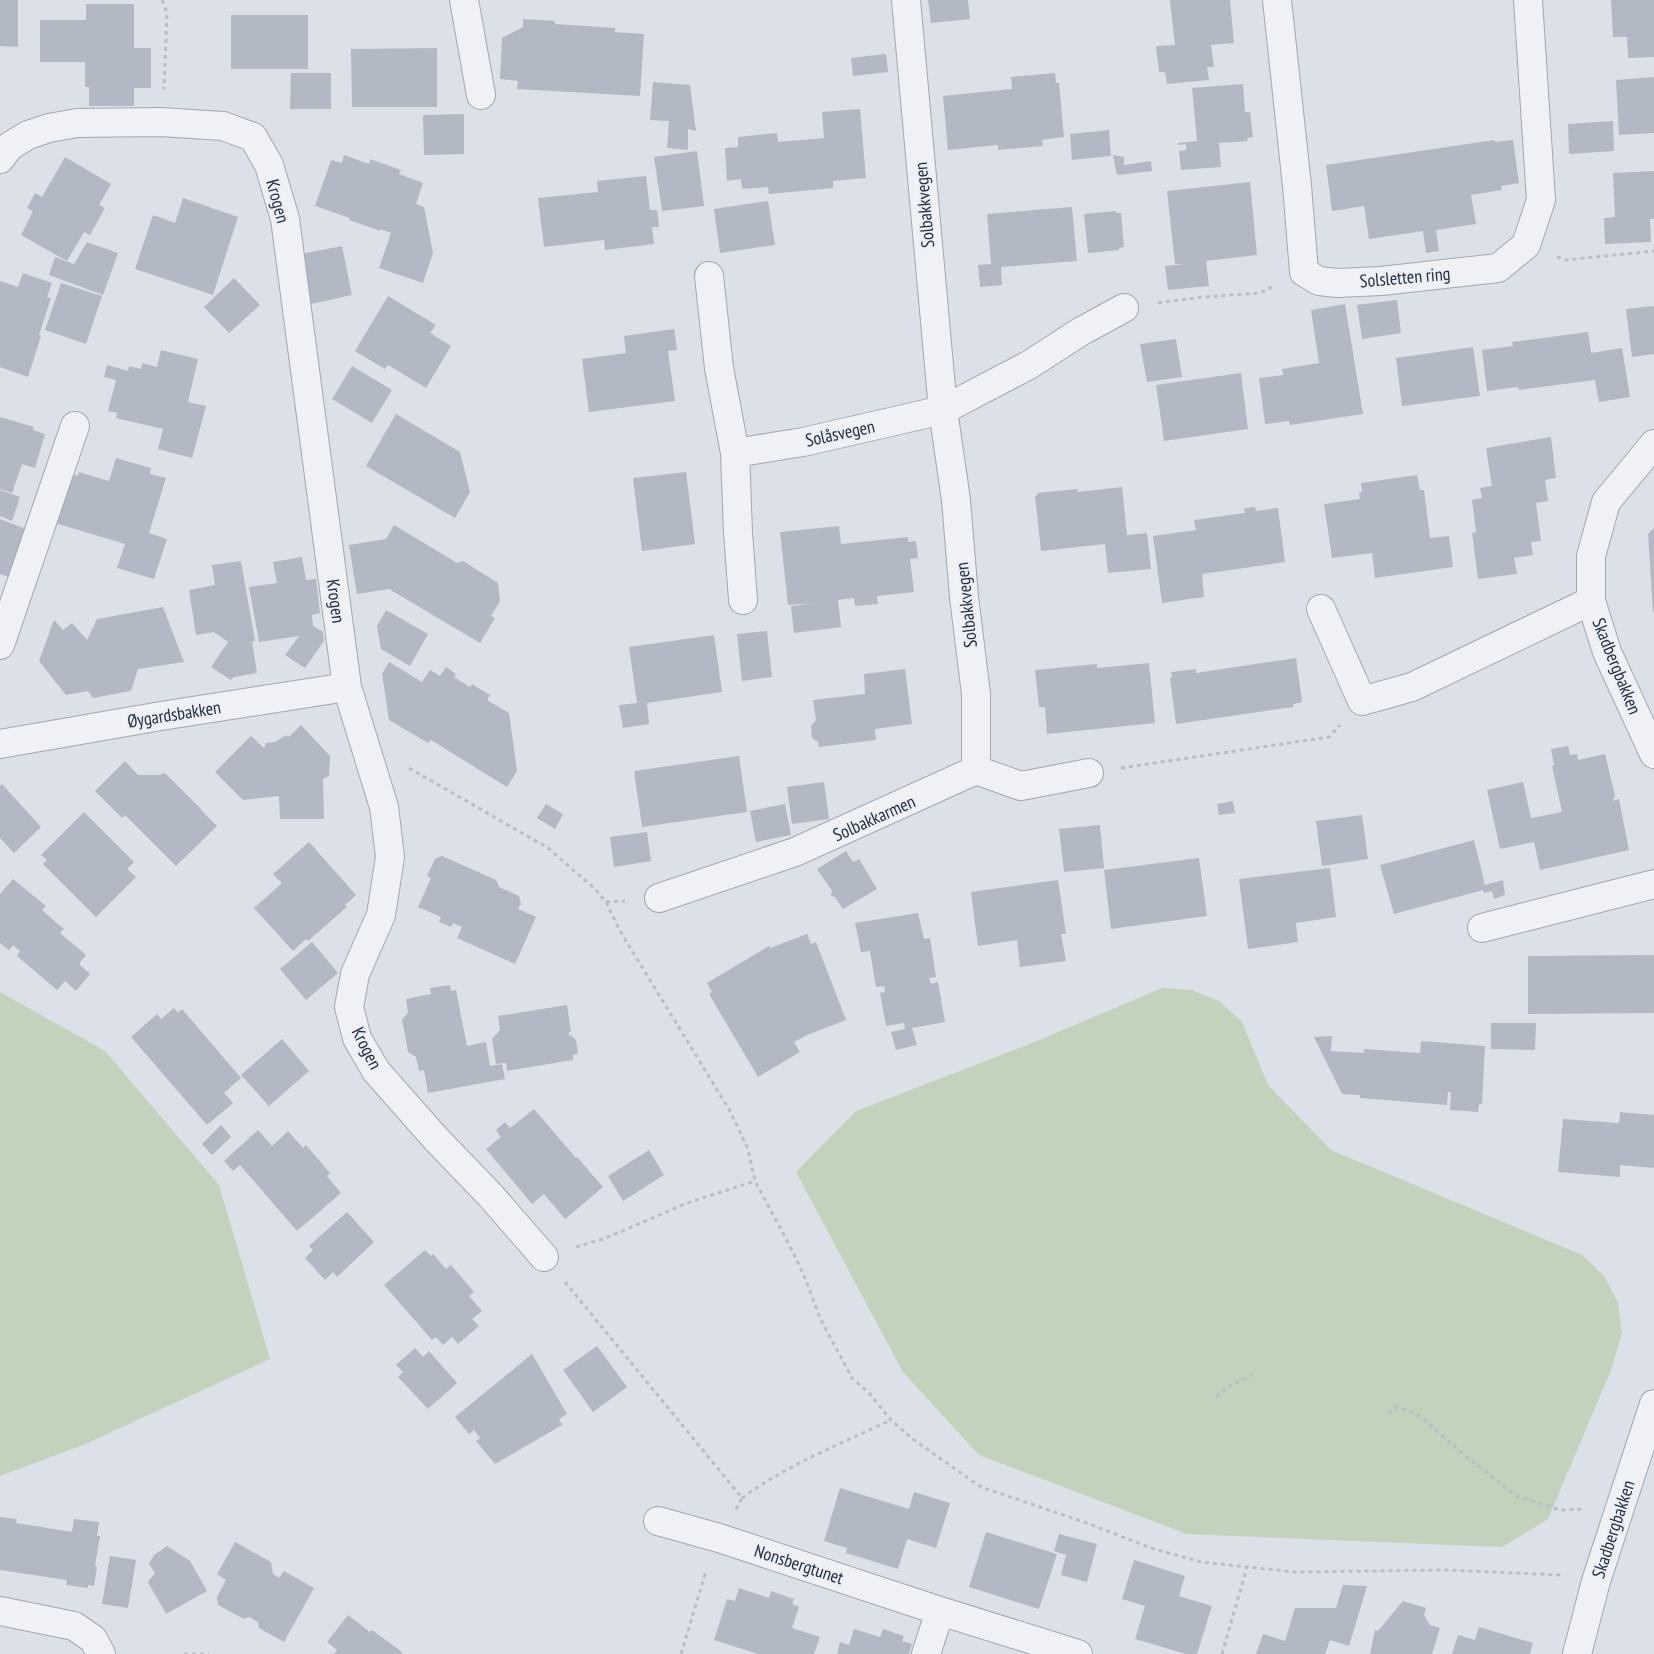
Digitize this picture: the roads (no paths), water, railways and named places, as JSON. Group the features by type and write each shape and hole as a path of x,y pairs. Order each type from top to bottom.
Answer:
{"street":[{"path":"464,0 481,96"},
{"name":"Solbakkvegen","path":"906,0 943,410 956,500 964,597 976,694 976,770"},
{"name":"Solsletten ring","path":"1276,0 1297,186 1304,272 1319,281 1337,283 1381,281 1498,268 1526,246 1541,200 1528,0"},
{"name":"Krogen","path":"0,159 10,146 28,135 49,128 76,123 160,122 222,126 253,137 269,165 285,219 348,687 384,807 390,857 381,914 355,974 349,1007 357,1038 376,1071 544,1257"},
{"path":"709,276 718,368 735,453 743,600"},
{"path":"943,410 1029,365 1080,332 1124,308"},
{"name":"Solåsvegen","path":"735,453 803,442 943,410"},
{"path":"0,645 75,426"},
{"name":"Skadbergbakken","path":"1654,444 1606,502 1591,556 1591,601 1607,652 1654,754"},
{"path":"1321,609 1362,701 1412,686 1591,601"},
{"name":"Øygardsbakken","path":"0,744 161,716 348,687"},
{"path":"976,770 1020,786 1089,773"},
{"name":"Solbakkarmen","path":"659,898 795,852 976,770"},
{"path":"1482,928 1654,884"},
{"name":"Skadbergbakken","path":"1577,1654 1596,1581 1654,1404"},
{"name":"Nonsbergtunet","path":"658,1521 719,1538 940,1611 1078,1654"},
{"path":"0,1611 74,1626 93,1639 101,1654"},
{"path":"926,1654 940,1611"}]}
